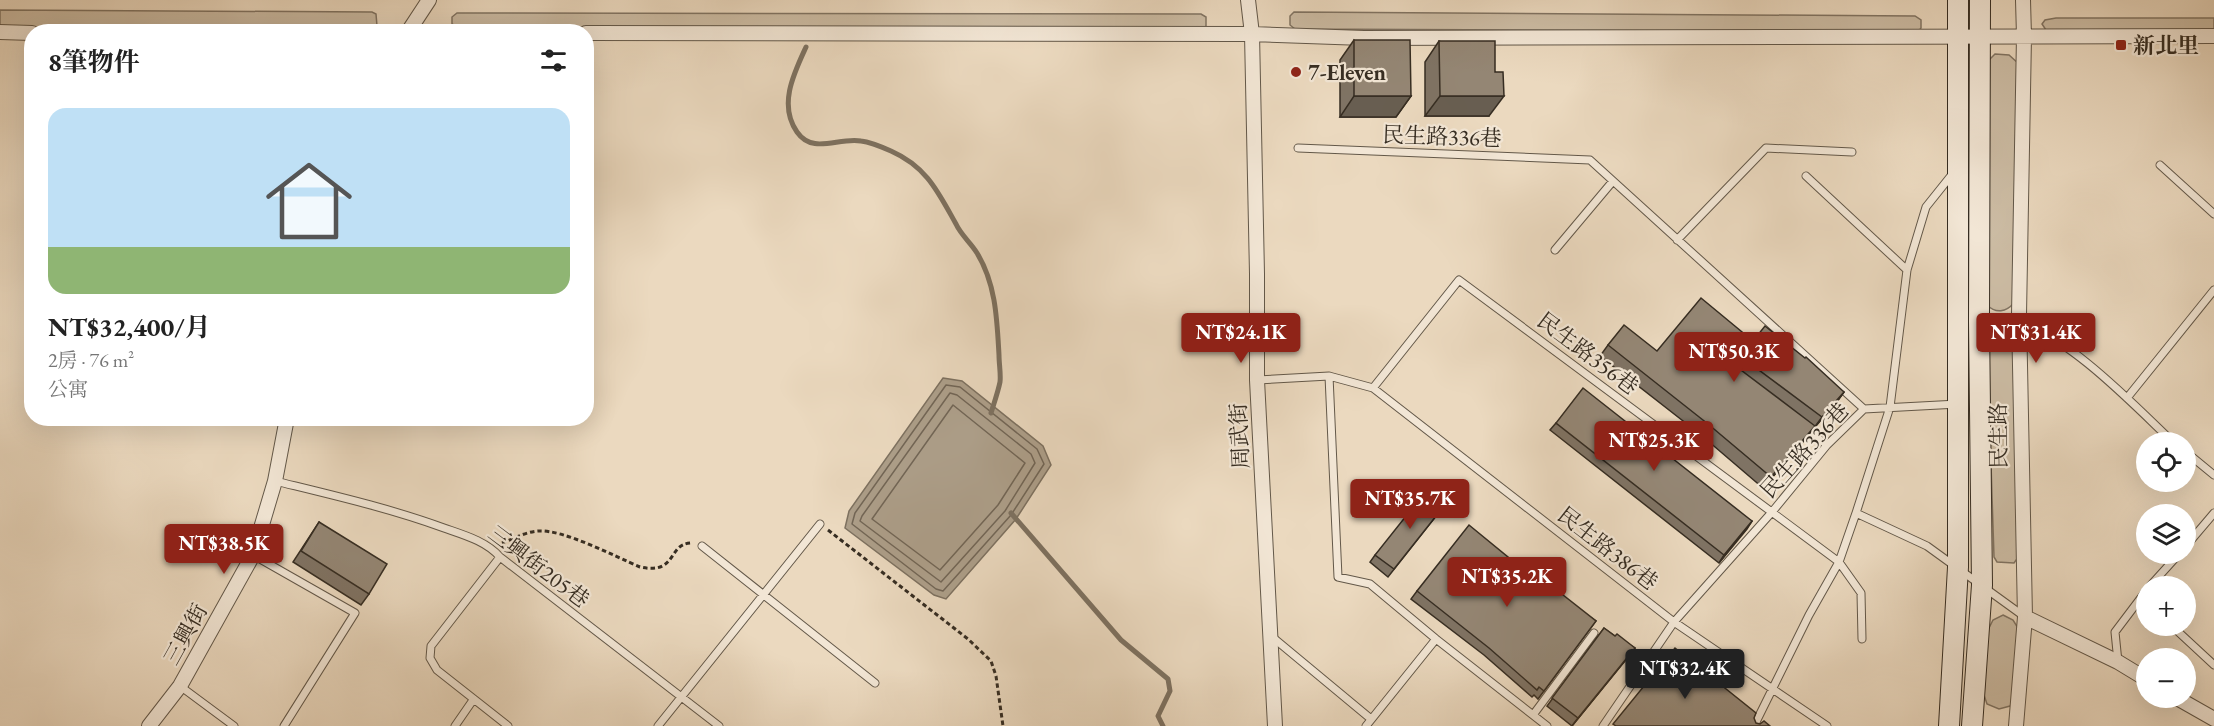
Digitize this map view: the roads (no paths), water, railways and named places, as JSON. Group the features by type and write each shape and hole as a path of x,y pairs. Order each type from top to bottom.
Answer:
{"street":[{"path":"413,24 429,0"},
{"name":"周武街","path":"1248,0 1252,34 1257,380 1275,726"},
{"name":"民生路","path":"1949,726 1958,567 1958,0"},
{"name":"民生路","path":"1972,726 1982,585 1979,322 1980,0"},
{"name":"民生路","path":"2016,726 2025,617 2020,324 2023,0"},
{"path":"0,32 24,33"},
{"path":"594,33 1252,34 1364,38 2214,36"},
{"name":"三興街","path":"149,726 180,686 253,555 275,481 285,426"},
{"path":"2025,617 2136,673"},
{"path":"2195,708 2214,719"}],"lane":[{"name":"民生路336巷","path":"1298,148 1590,160 1864,409 1827,445 1772,512 1674,622 1603,726"},
{"path":"1677,240 1766,148 1852,152"},
{"path":"2160,165 2214,213"},
{"path":"1754,726 1809,615 1839,562 1890,407 1907,270 1926,207 1957,168"},
{"path":"1806,176 1907,270"},
{"path":"1555,250 1613,181"},
{"name":"民生路356巷","path":"1373,388 1459,280 1839,562 1861,593 1862,639"},
{"path":"2127,398 2214,290"},
{"path":"1958,322 2020,324 2059,340 2127,398 2163,432"},
{"path":"1329,376 1338,578 1370,584 1547,726"},
{"path":"1257,380 1329,376 1373,388"},
{"name":"民生路386巷","path":"1373,388 1674,622 1827,726"},
{"path":"1864,409 1958,404"},
{"path":"1800,425 1827,445"},
{"path":"2196,460 2214,475"},
{"name":"三興街205巷","path":"275,481 404,513 492,548 500,557 718,726"},
{"path":"1856,513 1926,546 2025,617"},
{"path":"2196,534 2214,513"},
{"path":"658,726 820,524"},
{"path":"702,546 875,683"},
{"path":"253,555 355,613 284,726"},
{"path":"500,557 431,646 430,658 437,670 508,726"},
{"path":"2159,576 2170,564"},
{"path":"2118,662 2115,632 2136,608"},
{"path":"1533,715 1594,633"},
{"path":"1271,636 1369,723 1436,639"},
{"path":"2183,636 2214,665"},
{"path":"180,686 234,726"},
{"path":"455,726 473,700"}],"water":[{"path":"943,378 962,381 1043,446 1051,465 1016,519 946,599 934,595 845,528 849,511"}],"waterway":[{"path":"806,47 793,78 788,100 791,122 797,132 811,143 826,144 852,140 868,142 903,157 923,173 937,191 958,228 975,249 992,290 997,329 1000,379 991,413"},
{"path":"1011,513 1121,640 1168,679 1170,691 1158,716 1163,726"}],"place":[{"name":"新北里","path":"2121,45"},
{"name":"7-Eleven","path":"1296,72"}]}
